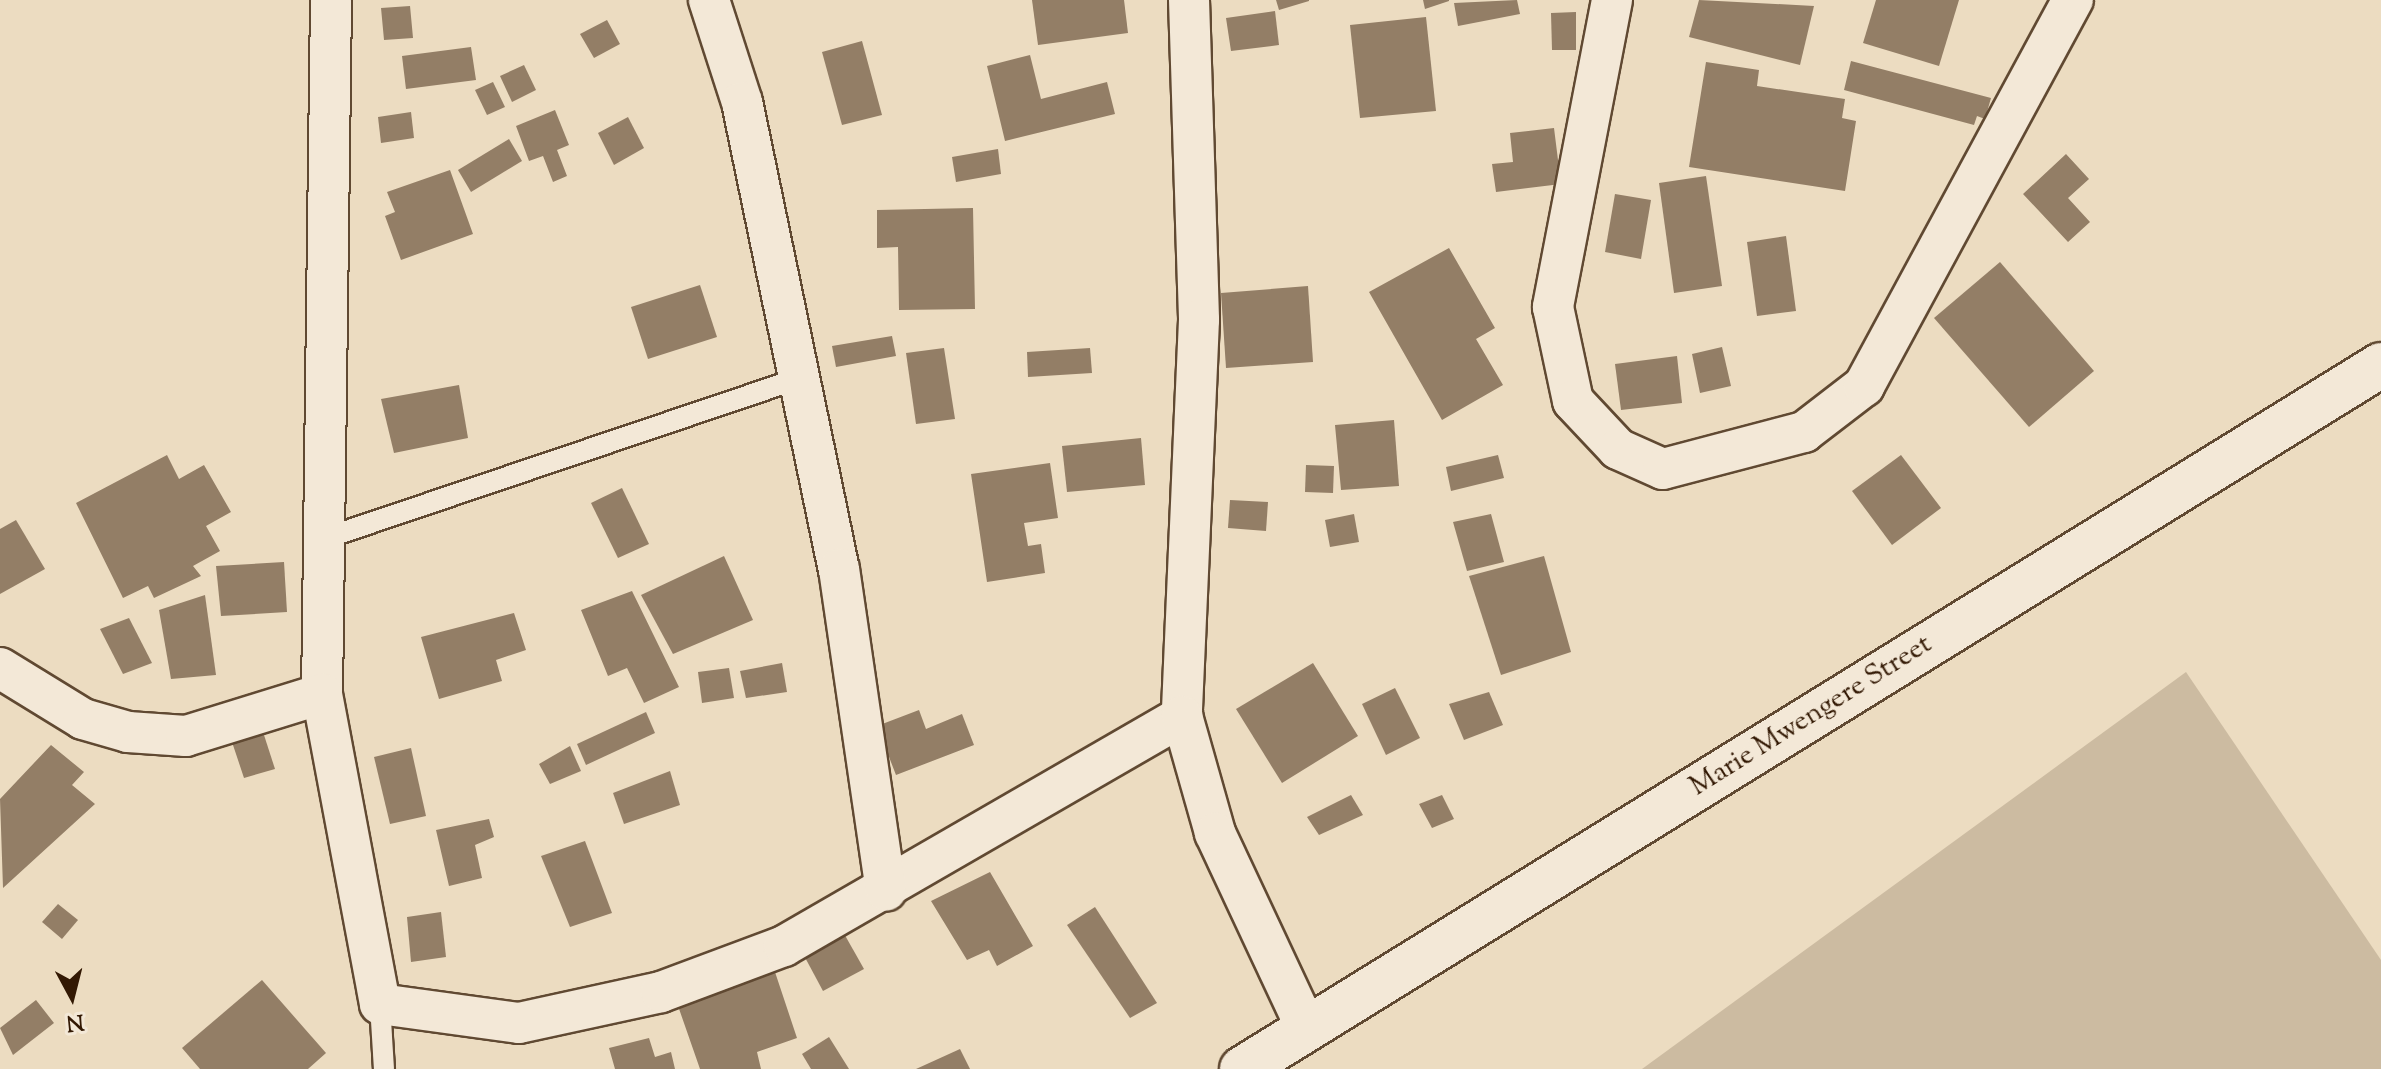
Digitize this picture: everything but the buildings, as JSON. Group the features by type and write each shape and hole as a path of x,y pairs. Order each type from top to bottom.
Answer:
{"main road":[{"name":"Marie Mwengere Street","path":"1242,1069 2381,365"}],"street":[{"path":"331,0 322,694 380,1004 519,1023 661,992 784,946 886,891 1182,716"},
{"path":"709,0 742,102 797,379 839,569 886,891"},
{"path":"1189,0 1199,320 1182,716 1215,833 1306,1027"},
{"path":"1612,0 1553,307 1573,401 1618,449 1663,469 1804,432 1864,386 2073,0"},
{"path":"0,668 83,719 128,732 186,736 322,694"}],"lane":[{"path":"323,539 797,379"},
{"path":"380,1004 384,1069"}],"shaded area":[{"path":"2186,672 2381,960 2381,1069 1642,1069"}]}
